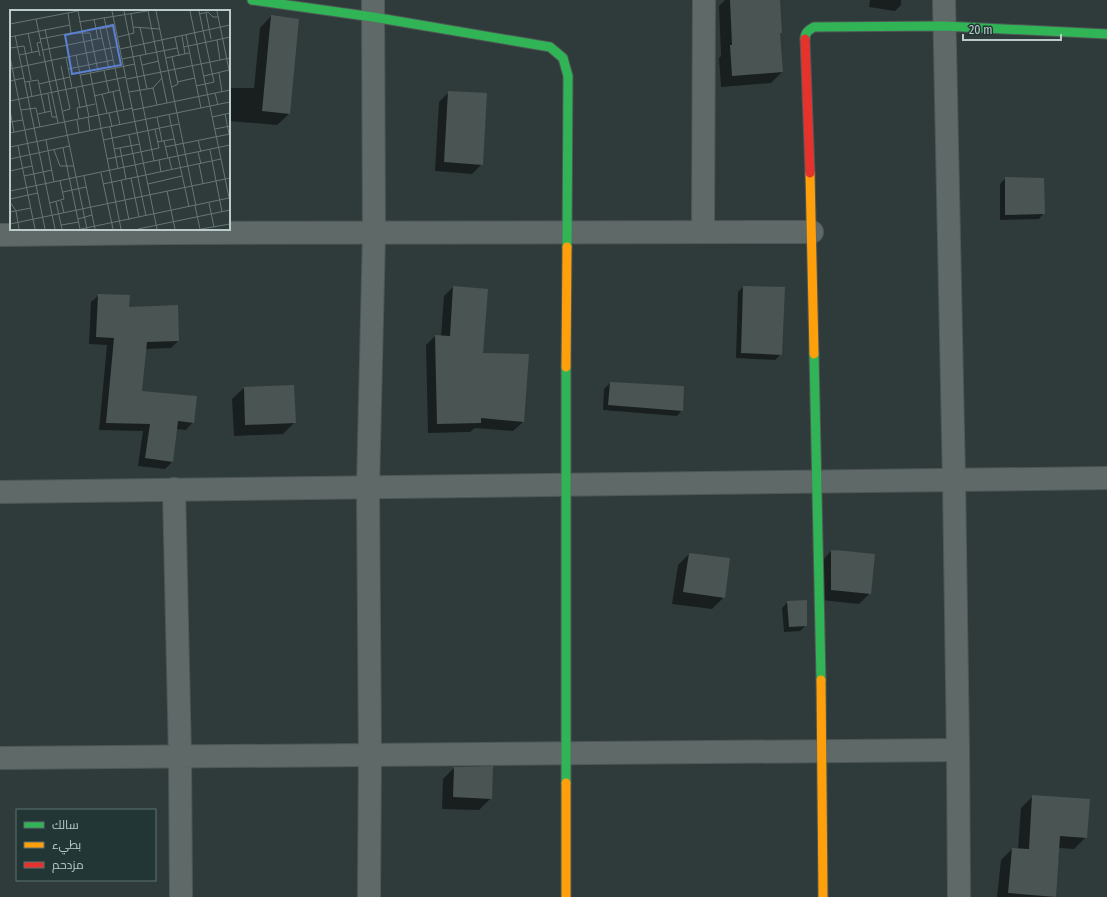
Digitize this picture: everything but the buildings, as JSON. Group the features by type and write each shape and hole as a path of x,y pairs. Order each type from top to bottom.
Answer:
{"street":[{"path":"252,0 373,8 550,47 563,58 568,76 566,232 566,897"},
{"path":"703,232 704,0"},
{"path":"944,0 954,480 959,897"},
{"path":"369,897 370,755 368,487 374,233 373,8"},
{"path":"823,897 822,751 812,232 805,36 808,30 814,27 944,26 1107,34"},
{"path":"0,235 177,233 812,232"},
{"path":"0,492 1107,478"},
{"path":"174,489 180,756 181,897"},
{"path":"0,758 958,750"}],"traffic: fast":[{"path":"252,0 373,17 550,47 563,58 568,76 567,247"},
{"path":"805,39 809,30 814,27 944,26 1107,34"},
{"path":"814,354 821,680"},
{"path":"566,367 566,783"}],"traffic: slow":[{"path":"810,173 814,354"},
{"path":"566,367 567,247"},
{"path":"821,680 823,897"},
{"path":"566,783 566,897"}],"traffic: jam":[{"path":"805,39 810,173"}]}
